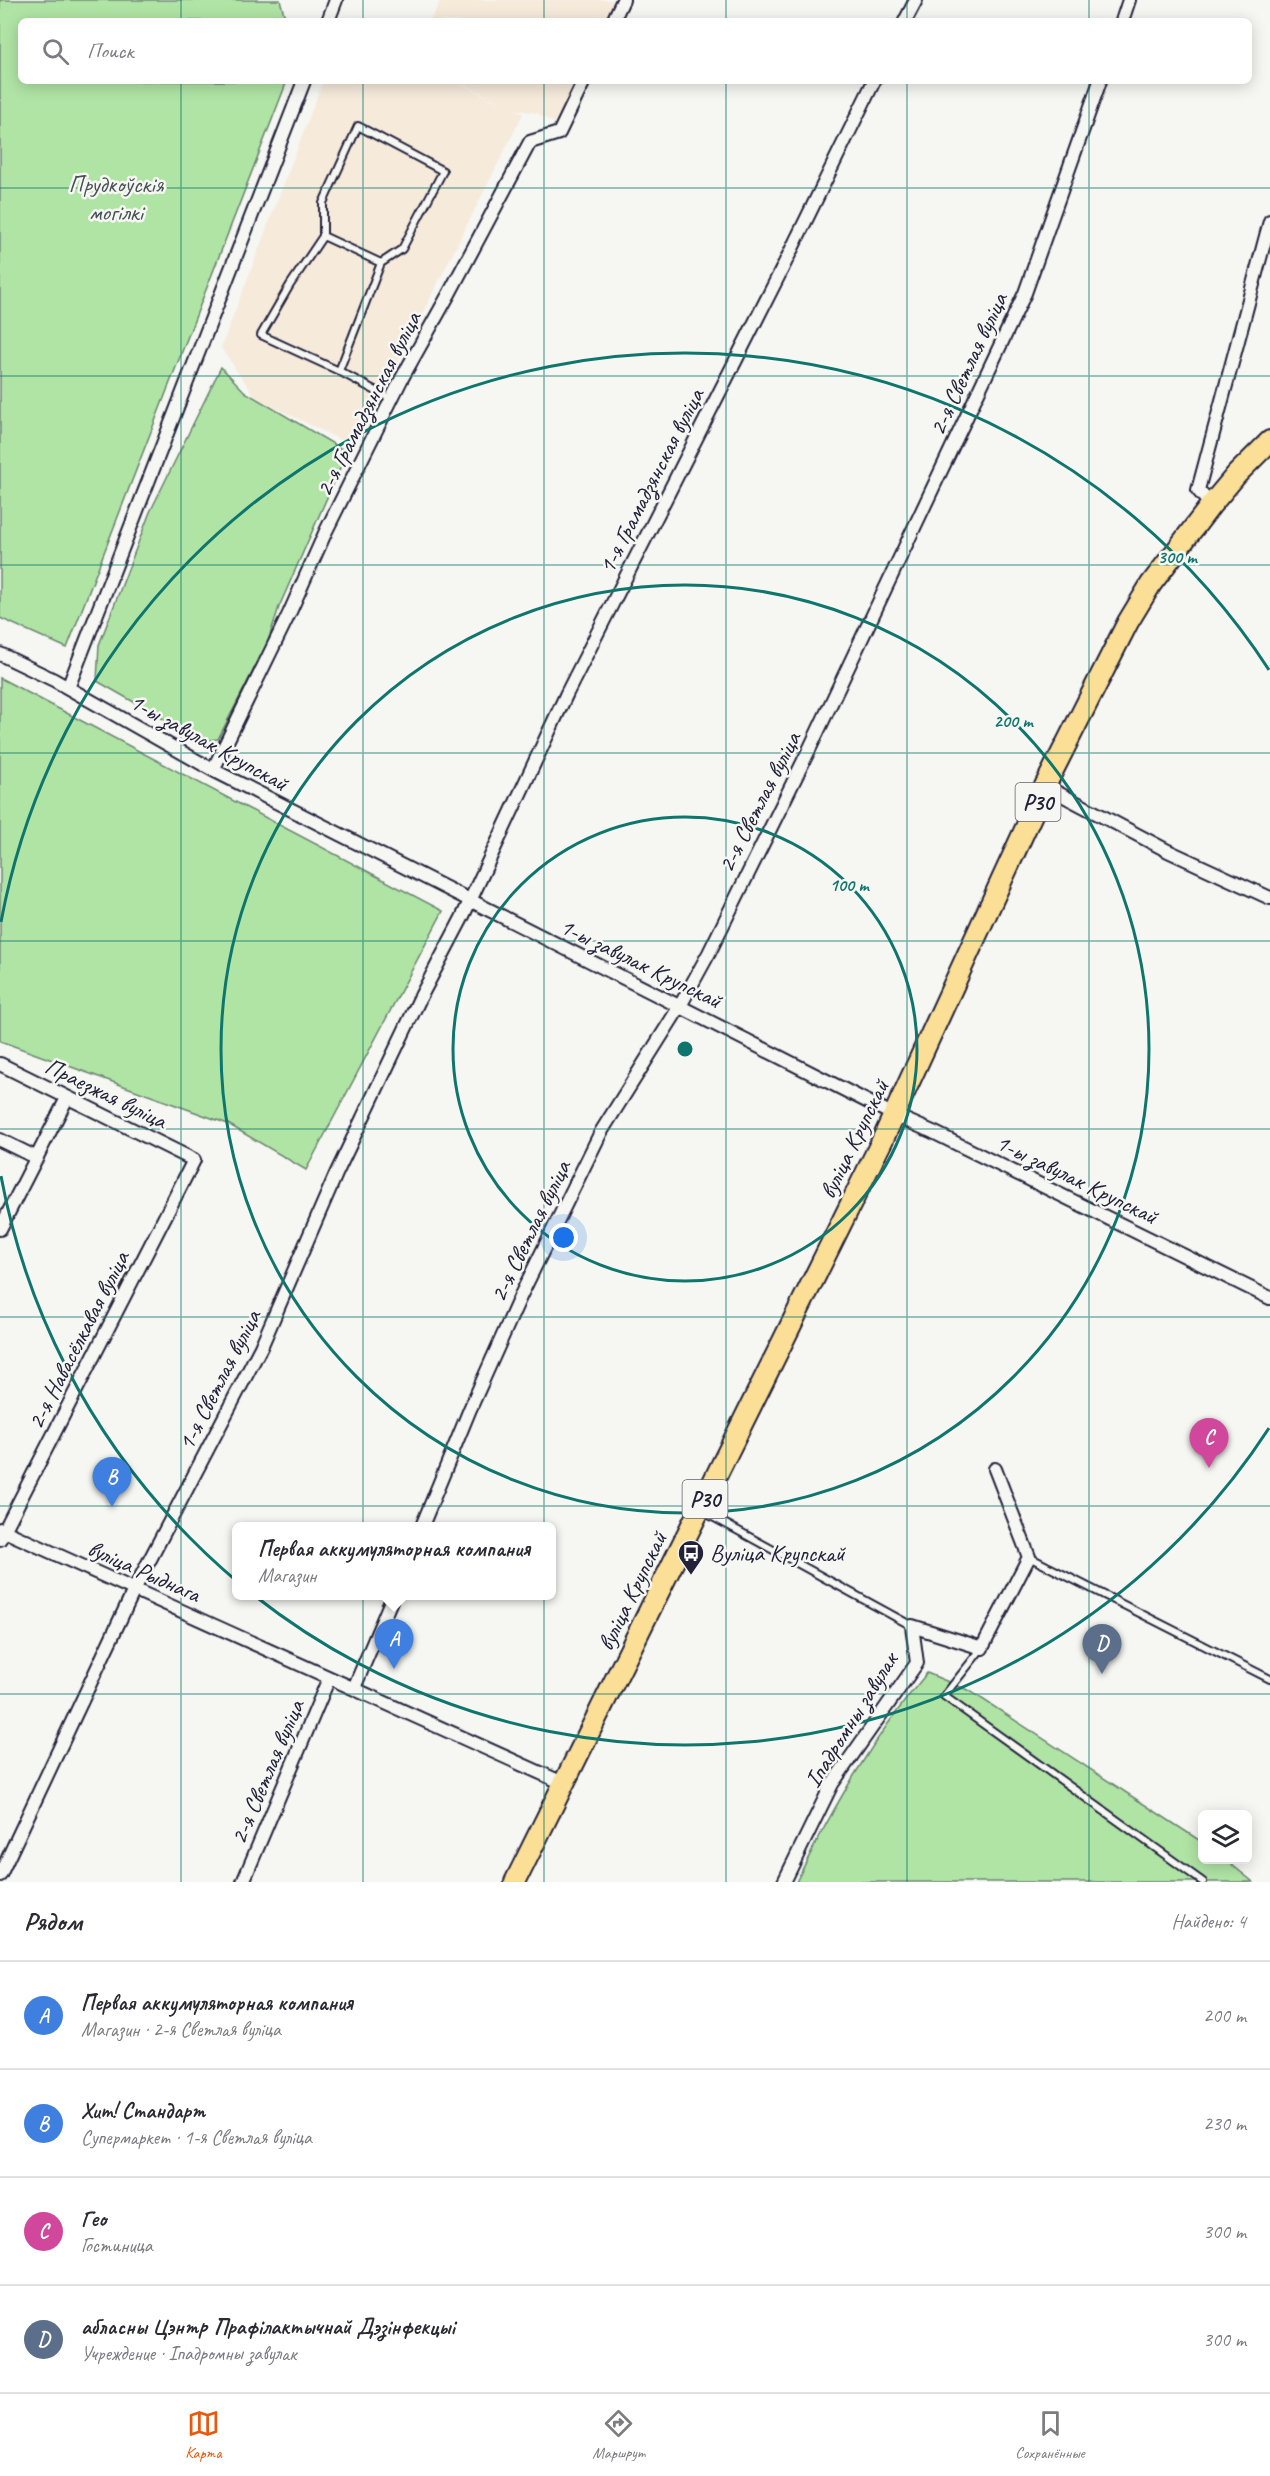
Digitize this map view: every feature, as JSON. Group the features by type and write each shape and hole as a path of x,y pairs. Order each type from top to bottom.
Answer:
{"main road":[{"name":"вуліца Крупскай","path":"515,1882 894,1115 1045,786 1128,622 1150,584 1211,505 1237,474 1270,441"}],"street":[{"path":"614,18 623,0"},
{"path":"907,18 916,0"},
{"path":"1123,18 1129,0"},
{"path":"329,18 333,3"},
{"path":"68,688 303,84"},
{"name":"2-я Грамадзянская вуліца","path":"213,770 391,400 530,142 559,133 583,84"},
{"name":"1-я Грамадзянская вуліца","path":"470,902 567,693 777,279 873,84"},
{"name":"2-я Светлая вуліца","path":"424,1522 470,1409 521,1294 596,1142 680,1006 809,750 1025,293 1099,84"},
{"path":"1211,505 1198,490 1270,221"},
{"name":"1-ы завулак Крупскай","path":"0,654 68,688 213,770 470,902 894,1115 1270,1298"},
{"path":"1045,786 1168,851 1270,898"},
{"name":"1-я Светлая вуліца","path":"0,1875 135,1590 261,1347 336,1174 420,998 470,902"},
{"name":"Праезжая вуліца","path":"0,1064 194,1160"},
{"path":"0,1228 67,1098"},
{"path":"0,1140 36,1158"},
{"name":"2-я Навасёлкавая вуліца","path":"1,1533 194,1160"},
{"path":"982,1648 1029,1557 995,1469"},
{"name":"вуліца Рыднага","path":"1,1533 135,1590 565,1784"},
{"path":"354,1688 391,1600"},
{"name":"Іпадромны завулак","path":"784,1882 832,1784 917,1663 912,1626 982,1648"},
{"name":"2-я Светлая вуліца","path":"243,1882 329,1678"}],"lane":[{"path":"339,371 381,263 402,249 443,171 358,126 323,204 323,236 290,285 261,335 339,371 391,400"},
{"path":"323,236 381,263"},
{"path":"700,1509 912,1626"},
{"path":"1029,1557 1270,1679"},
{"path":"982,1648 944,1696 1203,1882"}],"shaded area":[{"path":"441,0 616,0 607,18 432,18"},
{"path":"322,84 462,84 507,107 465,84 576,84 556,124 537,113 515,109 523,114 355,447 256,398 221,348"}],"green space":[{"name":"Прудкоўскія могілкі","path":"0,0 280,0 285,18 18,18 18,84 286,84 67,648 0,618"},
{"path":"221,367 245,392 347,452 279,607 267,644 218,739 202,741 97,681 99,645 150,512"},
{"path":"0,678 443,911 306,1170 228,1124 0,1041"},
{"path":"927,1673 970,1691 1198,1839 1198,1864 1231,1864 1253,1882 796,1882 855,1774 907,1697"}],"place":[{"name":"Гео","path":"1209,1468"},
{"name":"Хит! Стандарт","path":"112,1507"},
{"name":"Вуліца Крупскай","path":"691,1576"},
{"name":"Первая аккумуляторная компания","path":"394,1669"},
{"name":"абласны Цэнтр Прафілактычнай Дэзінфекцыі","path":"1102,1674"}]}
